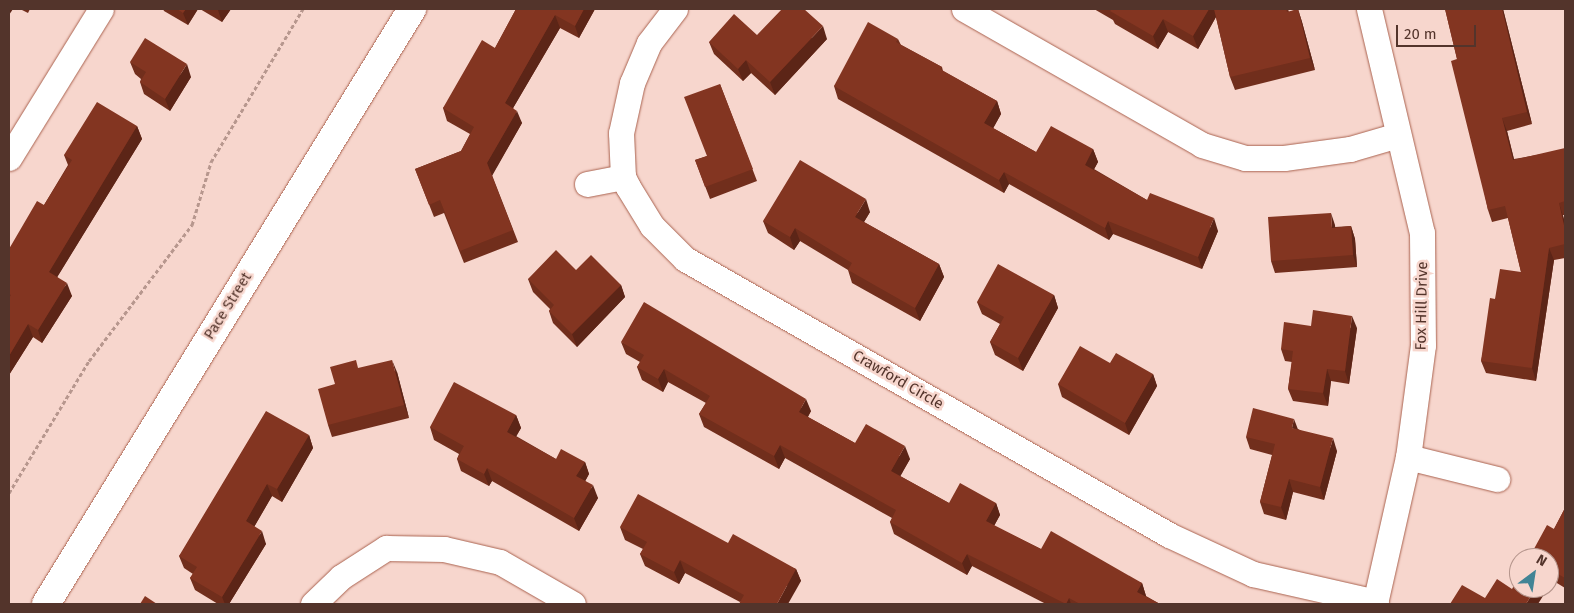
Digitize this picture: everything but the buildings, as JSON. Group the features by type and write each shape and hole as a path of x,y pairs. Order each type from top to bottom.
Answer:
{"main road":[{"name":"Pace Street","path":"46,604 412,9"}],"street":[{"path":"9,158 101,9"},
{"name":"Crawford Circle","path":"675,9 649,43 632,83 621,133 623,177 652,226 685,259 1169,535 1253,574 1375,603"},
{"path":"964,9 1202,145 1236,155 1284,158 1350,149 1398,135"},
{"name":"Fox Hill Drive","path":"1368,9 1422,233 1423,345 1408,457 1375,603"},
{"path":"586,184 623,177"},
{"path":"1408,457 1497,479"},
{"path":"313,604 341,577 386,548 444,549 500,562 573,604"}],"path":[{"path":"9,493 89,361 192,225 211,162 304,9"}]}
